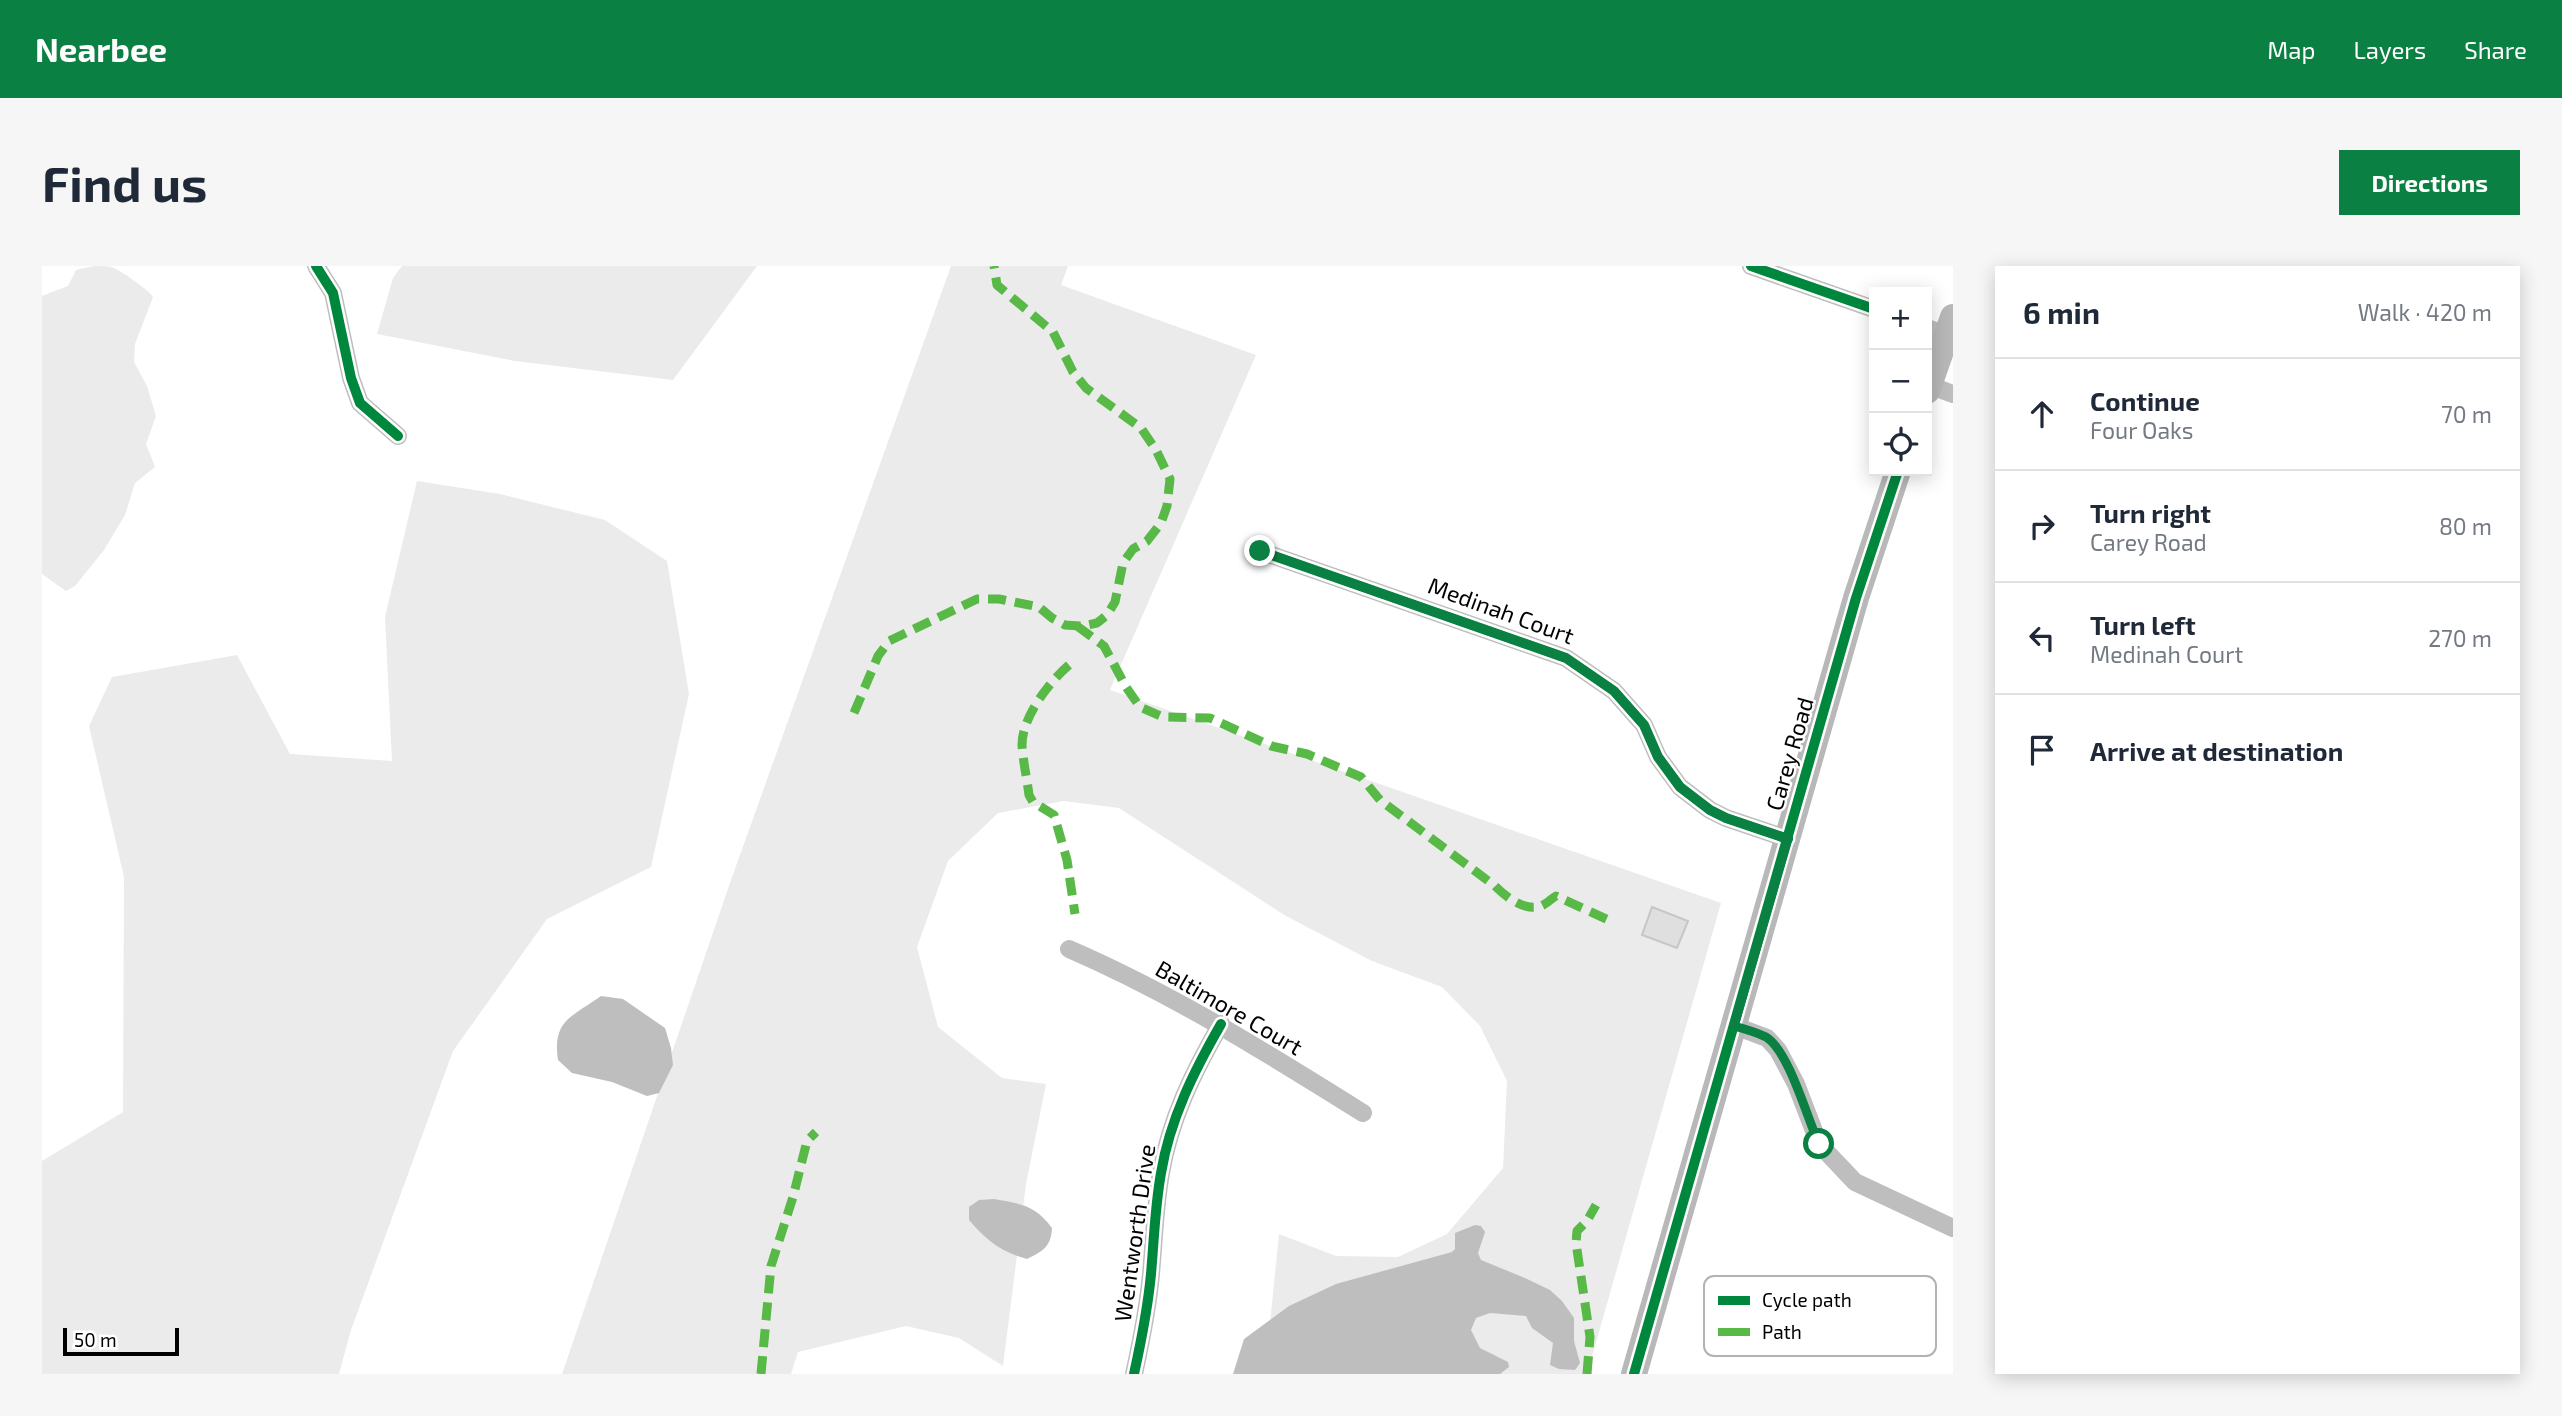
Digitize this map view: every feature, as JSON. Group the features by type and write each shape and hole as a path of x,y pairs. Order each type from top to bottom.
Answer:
{"street":[{"path":"316,266 333,293 351,378 360,403 398,436"},
{"path":"1751,266 1869,307"},
{"path":"1936,390 1942,326"},
{"name":"Carey Road","path":"1634,1374 1859,588 1896,476"},
{"name":"Medinah Court","path":"1260,551 1566,658 1614,691 1644,725 1658,757 1680,787 1710,810 1726,818 1788,839"},
{"name":"Baltimore Court","path":"1069,949 1148,985 1221,1024 1363,1113"},
{"name":"Wentworth Drive","path":"1134,1374 1151,1277 1161,1170 1181,1100 1221,1024"},
{"path":"1734,1026 1767,1038 1778,1050 1796,1084 1819,1144 1856,1182 1953,1228"}],"shaded area":[{"path":"94,266 115,268 153,297 135,344 134,362 147,386 156,416 146,444 155,467 135,483 125,515 104,550 75,586 66,591 42,574 42,296 68,286 76,270"},
{"path":"402,266 757,266 673,380 515,361 377,334 393,278"},
{"path":"951,266 1068,266 1061,285 1256,355 1110,690 1721,903 1587,1374 1257,1374 1270,1323 1279,1234 1336,1256 1398,1257 1447,1234 1503,1168 1507,1081 1480,1026 1442,987 1372,961 1286,916 1119,808 1064,801 998,813 948,861 917,947 938,1027 1002,1078 1046,1084 1026,1184 1003,1366 959,1338 906,1326 798,1352 791,1374 562,1374 731,880"},
{"path":"417,481 500,494 605,520 667,561 689,694 651,867 547,919 453,1051 351,1330 339,1374 42,1374 42,1161 123,1112 124,877 89,726 112,677 237,655 290,754 392,761 385,617"},
{"path":"601,996 623,999 665,1028 673,1065 659,1093 647,1096 612,1082 572,1073 558,1060 558,1036 561,1028 573,1015"},
{"path":"994,1199 1020,1204 1040,1214 1052,1228 1045,1248 1027,1259 1002,1249 982,1234 969,1220 969,1207 979,1200"},
{"path":"1475,1225 1481,1226 1485,1232 1478,1253 1481,1260 1550,1290 1574,1318 1574,1341 1580,1363 1575,1370 1559,1369 1550,1365 1553,1343 1532,1328 1526,1316 1490,1313 1476,1318 1471,1330 1480,1348 1508,1362 1509,1367 1500,1374 1233,1374 1244,1339 1289,1306 1336,1284 1452,1252 1455,1249 1455,1233"}],"building":[{"path":"1652,907 1688,921 1677,948 1642,935"}],"marked path":[{"path":"854,713 878,656 889,641 977,599 999,599 1039,607 1065,625 1097,623 1107,615 1115,602 1123,563 1133,549 1147,541 1161,523 1167,506 1170,479 1156,450 1141,428 1086,388 1073,372 1053,332 997,285 994,266"},
{"path":"1077,626 1104,646 1140,707 1163,717 1210,718 1271,746 1307,754 1361,777 1380,800 1516,902 1535,907 1556,896 1613,922"},
{"path":"1069,665 1038,701 1027,723 1022,745 1029,795 1033,802 1054,815 1067,860 1075,914"},
{"path":"761,1374 771,1266 807,1141 816,1132"},
{"path":"1587,1374 1590,1337 1576,1243 1577,1231 1587,1221 1596,1205"}],"cycle path":[{"path":"316,266 333,293 351,378 360,403 398,436"},
{"path":"1751,266 1869,307"},
{"path":"1634,1374 1856,598 1896,476"},
{"path":"1260,551 1566,658 1614,691 1644,725 1658,757 1680,787 1710,810 1726,818 1788,839"},
{"path":"1134,1374 1148,1299 1157,1198 1165,1153 1184,1096 1221,1024"}],"route":[{"path":"1260,551 1566,658 1614,691 1644,725 1658,757 1680,787 1710,810 1726,818 1788,839 1734,1026 1758,1034 1773,1043 1796,1084 1819,1144"}]}
